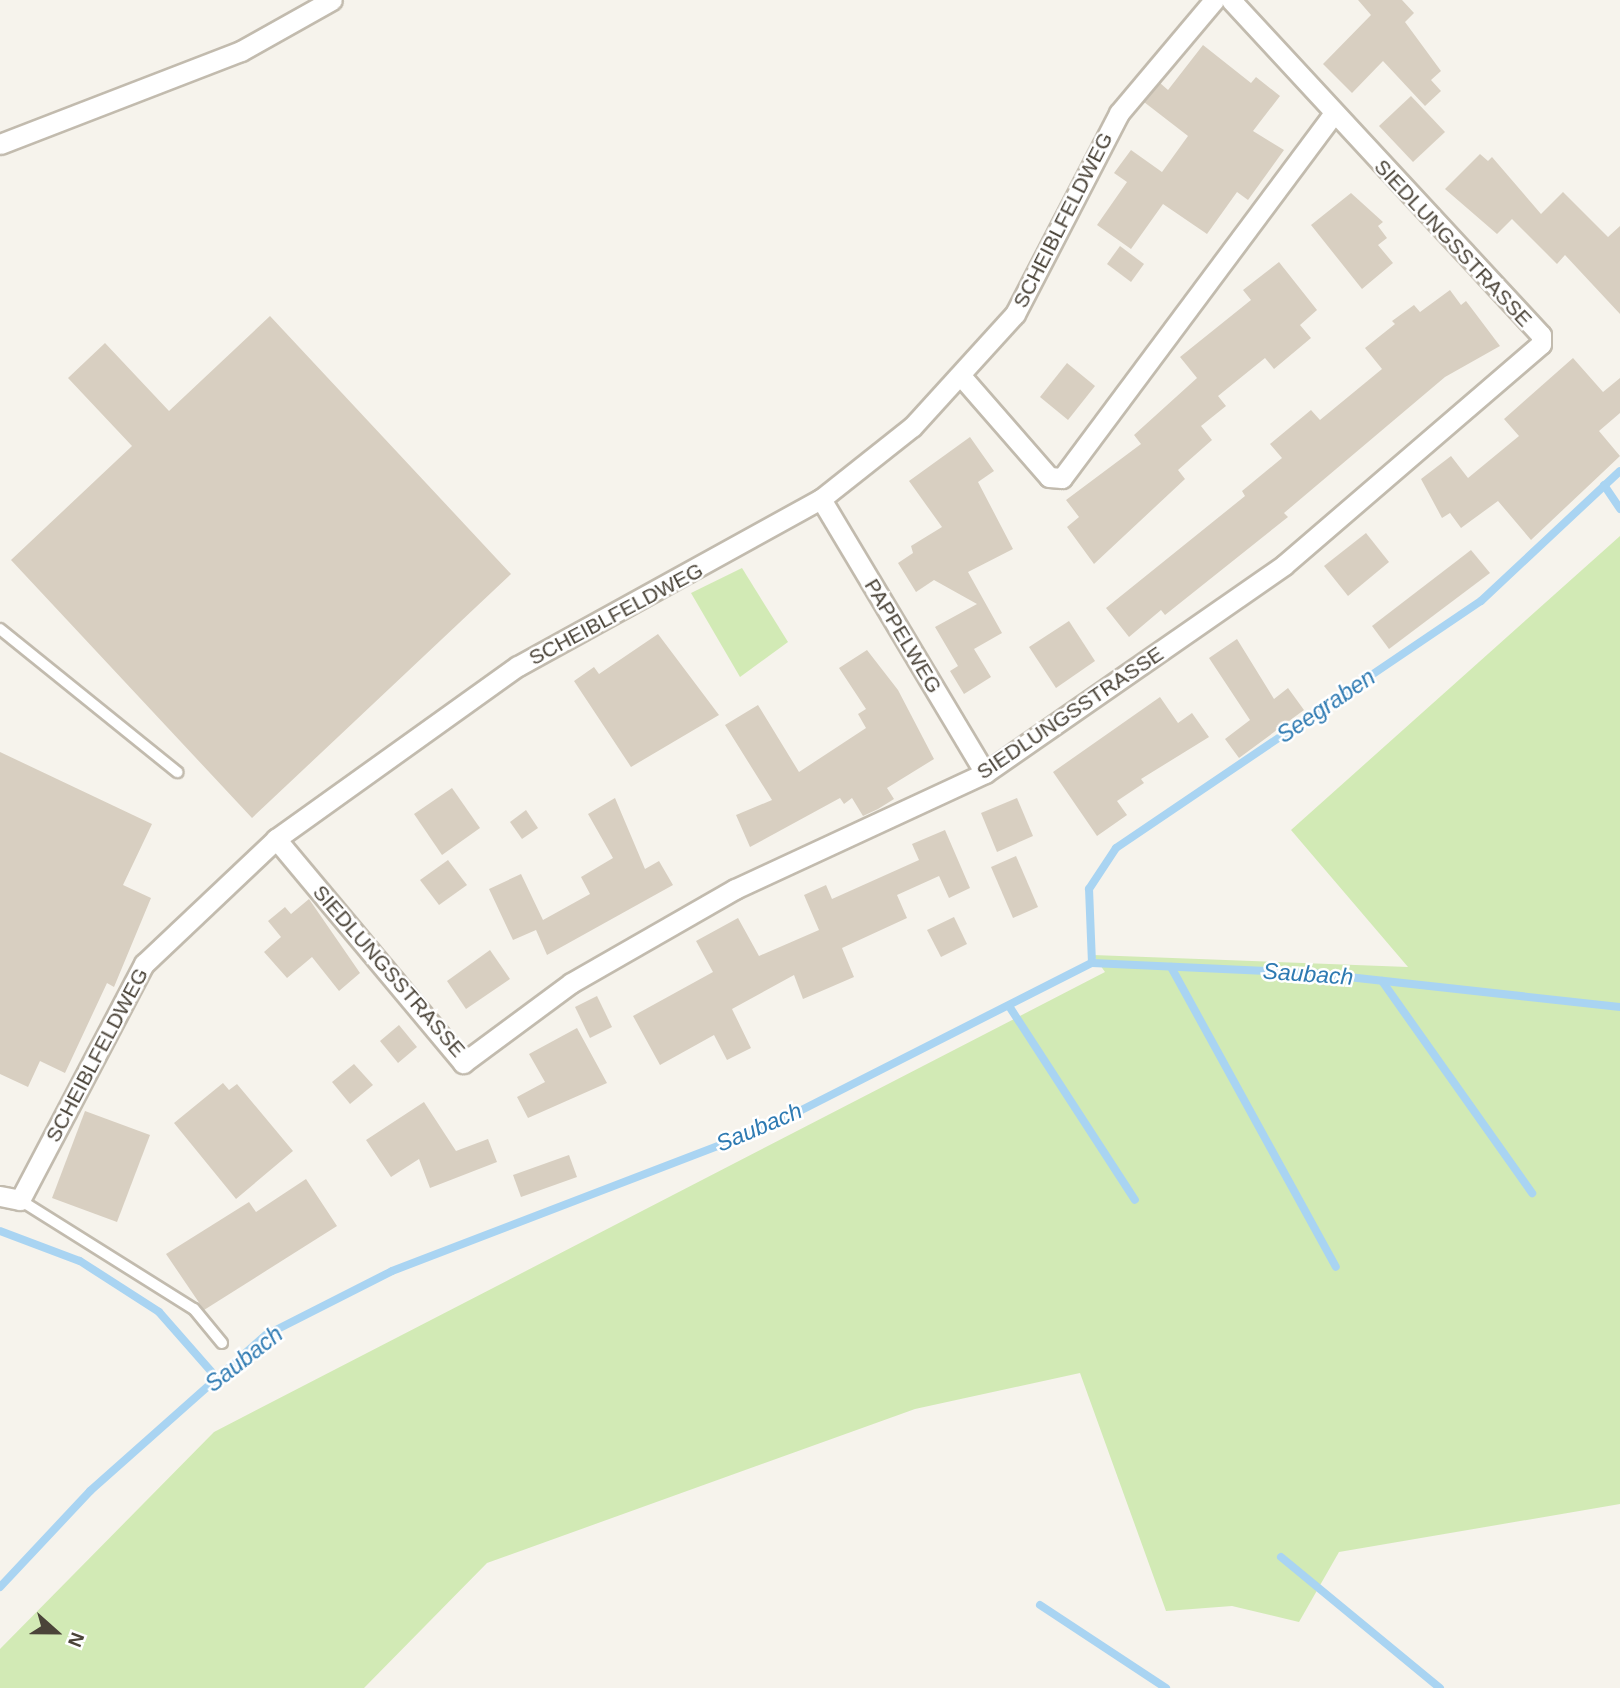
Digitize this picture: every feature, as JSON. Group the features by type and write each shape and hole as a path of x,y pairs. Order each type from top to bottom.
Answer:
{"street":[{"path":"0,144 241,51 332,0"},
{"name":"SCHEIBLFELDWEG","path":"20,1200 144,964 276,839 518,666 821,499 912,427 1015,314 1119,113 1214,0"},
{"name":"SIEDLUNGSSTRASSE","path":"276,839 463,1063 571,983 735,889 985,774 1284,565 1541,344 1541,335 1333,115 1231,0"},
{"path":"961,376 1049,477 1062,478 1333,115"},
{"name":"PAPPELWEG","path":"821,499 985,774"},
{"path":"0,1196 20,1200"}],"lane":[{"path":"0,629 177,772"},
{"path":"20,1200 194,1309 222,1343"}],"green space":[{"path":"1620,536 1620,1504 1339,1552 1299,1622 1232,1606 1166,1611 1080,1373 915,1409 487,1563 364,1688 0,1688 0,1649 214,1432 1105,972 1093,955 1408,967 1291,830"},
{"path":"742,568 788,642 740,677 691,593"}],"building":[{"path":"1358,0 1402,0 1414,13 1405,22 1441,71 1431,80 1441,91 1425,106 1383,61 1352,93 1323,64 1371,15"},
{"path":"1203,45 1251,83 1256,77 1280,96 1253,131 1284,150 1248,200 1237,192 1207,234 1163,204 1131,249 1097,225 1127,182 1114,173 1131,150 1162,172 1188,136 1144,102 1160,83 1168,90"},
{"path":"1411,96 1445,132 1413,162 1379,126"},
{"path":"1480,154 1488,161 1492,157 1541,214 1563,192 1608,237 1620,226 1620,314 1565,255 1557,264 1512,219 1497,234 1445,189"},
{"path":"1351,193 1383,222 1378,226 1387,238 1378,245 1393,263 1362,289 1311,225"},
{"path":"1120,246 1144,264 1131,282 1107,264"},
{"path":"1279,262 1317,310 1300,325 1311,338 1274,369 1265,358 1218,396 1226,406 1201,426 1212,440 1178,470 1185,479 1094,564 1067,527 1079,517 1066,500 1141,444 1134,435 1197,378 1180,357 1251,300 1243,290"},
{"path":"1450,290 1461,305 1466,301 1500,346 1445,377 1284,513 1288,517 1165,615 1161,610 1129,637 1106,608 1245,496 1242,491 1282,458 1270,444 1311,410 1320,420 1382,369 1365,348 1395,324 1392,321 1414,305 1420,312"},
{"path":"270,316 511,574 252,818 11,560 132,446 68,378 105,343 169,411"},
{"path":"1573,358 1603,392 1620,378 1620,413 1599,431 1620,456 1531,540 1498,501 1461,528 1450,513 1442,518 1421,479 1451,456 1468,478 1519,436 1504,419"},
{"path":"1067,363 1095,386 1068,420 1040,397"},
{"path":"970,437 994,471 978,482 1013,549 968,572 1002,633 974,649 991,677 964,694 950,671 958,666 935,627 977,604 934,580 916,592 898,563 913,553 911,546 942,527 909,481"},
{"path":"1366,533 1389,562 1348,596 1324,566"},
{"path":"1471,550 1490,573 1389,649 1372,626"},
{"path":"1069,621 1095,661 1056,688 1029,647"},
{"path":"658,634 719,715 631,767 574,681 594,667 599,674"},
{"path":"1237,639 1274,699 1288,688 1304,710 1239,758 1225,739 1250,720 1209,658"},
{"path":"867,650 898,690 934,759 887,788 894,799 878,809 863,816 852,798 844,804 840,798 750,847 736,815 772,800 725,725 758,705 799,772 866,728 858,714 866,709 839,668"},
{"path":"1160,697 1178,723 1192,713 1209,737 1141,779 1144,783 1117,801 1127,815 1097,836 1053,772"},
{"path":"0,752 152,824 123,885 151,898 114,987 107,983 65,1073 40,1061 28,1087 0,1074"},
{"path":"452,788 480,828 442,855 414,814"},
{"path":"615,798 645,869 659,861 673,885 547,955 536,930 513,940 489,889 521,874 543,920 590,894 581,877 613,858 588,814"},
{"path":"1017,798 1033,836 997,852 981,813"},
{"path":"526,810 538,828 522,839 510,822"},
{"path":"945,830 970,888 949,898 939,876 897,895 907,918 842,948 854,977 803,999 794,975 732,1009 751,1048 727,1060 714,1035 660,1065 633,1016 713,972 696,941 738,918 759,956 819,930 804,895 826,885 832,899 919,860 912,844"},
{"path":"1016,856 1038,907 1013,918 991,867"},
{"path":"448,860 467,885 439,905 420,880"},
{"path":"309,899 360,973 339,991 312,957 287,978 264,952 281,937 268,921 285,907 291,914"},
{"path":"954,917 967,944 941,957 927,930"},
{"path":"490,950 510,979 466,1009 447,981"},
{"path":"597,996 612,1027 590,1038 575,1007"},
{"path":"399,1025 417,1047 398,1063 380,1041"},
{"path":"577,1028 607,1083 528,1118 517,1097 545,1082 529,1054"},
{"path":"354,1064 373,1085 350,1104 332,1082"},
{"path":"223,1083 229,1090 237,1084 293,1151 236,1199 174,1123"},
{"path":"424,1102 456,1151 488,1139 497,1162 430,1188 419,1159 391,1177 366,1140"},
{"path":"85,1111 150,1135 117,1222 52,1198"},
{"path":"569,1155 577,1177 521,1197 513,1175"},
{"path":"306,1179 337,1226 204,1310 166,1254 249,1202 256,1212"}],"waterway":[{"name":"Seegraben","path":"1092,963 1089,889 1116,848 1481,601 1620,471"},
{"path":"1604,485 1620,509"},
{"name":"Saubach","path":"0,1587 90,1491 266,1335 392,1271 772,1125 1092,963 1312,973 1620,1007"},
{"path":"1171,967 1336,1267"},
{"path":"1382,981 1532,1193"},
{"path":"1009,1006 1135,1200"},
{"path":"0,1231 80,1261 159,1312 217,1378"},
{"path":"1281,1557 1440,1688"},
{"path":"1040,1605 1166,1688"}]}
